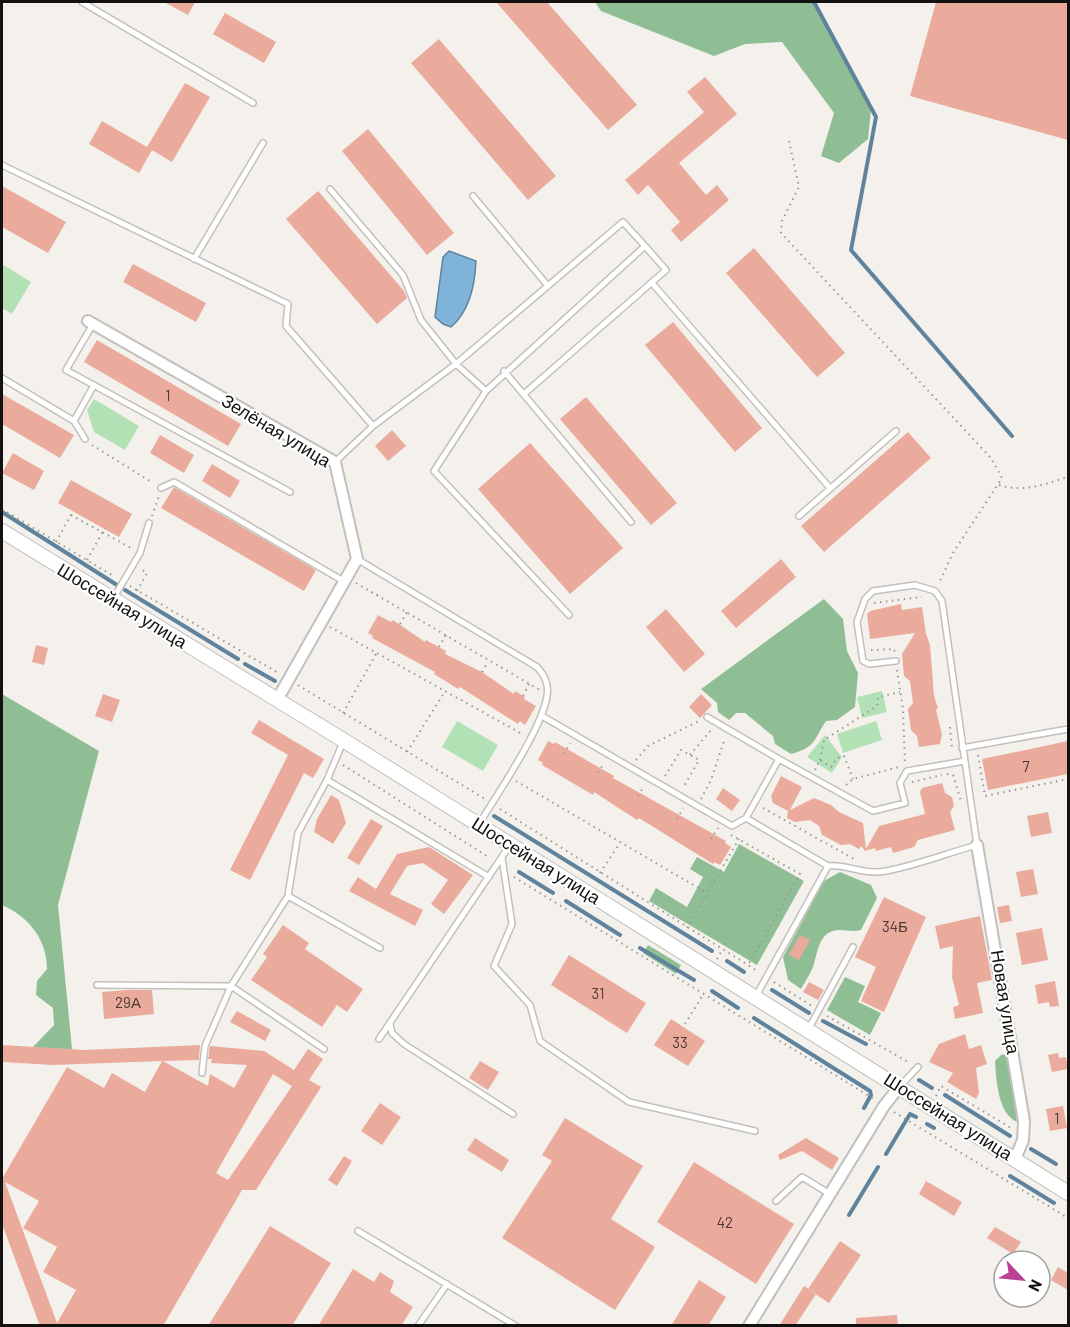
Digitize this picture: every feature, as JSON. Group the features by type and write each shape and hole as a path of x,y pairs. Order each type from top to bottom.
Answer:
{"main road":[{"name":"Шоссейная улица","path":"2,531 344,740 1068,1193"}],"street":[{"name":"Зелёная улица","path":"90,322 335,462 357,559"},
{"path":"277,700 357,559"},
{"name":"Новая улица","path":"977,845 1024,1121 1023,1136 1015,1159"},
{"path":"749,1326 884,1106 899,1087"}],"lane":[{"path":"82,2 253,103"},
{"path":"194,259 263,142"},
{"path":"2,165 288,304 286,326 374,426"},
{"path":"330,189 404,275 421,320 456,364 486,391"},
{"path":"473,196 548,286"},
{"path":"335,462 374,426 456,364 623,222 666,270 524,394"},
{"path":"569,615 434,471 486,391 504,371 645,246"},
{"path":"652,283 831,488"},
{"path":"90,322 66,370 290,492"},
{"path":"504,371 631,522"},
{"path":"2,378 74,421 85,439"},
{"path":"74,421 94,385"},
{"path":"800,516 896,431"},
{"path":"161,488 174,482 346,580"},
{"path":"112,600 140,553 149,523"},
{"path":"357,559 537,667 546,676 548,695 542,716 478,825"},
{"path":"746,818 828,866 844,864 857,870 880,872 977,845 942,601 936,591 915,585 873,591 865,599 857,622 863,660 869,664 896,661"},
{"path":"542,716 732,826 746,818 779,759"},
{"path":"707,717 873,811 905,804 900,783 907,771 965,761"},
{"path":"962,748 1068,729"},
{"path":"202,1073 205,1046 231,986 288,896 298,833 327,780 344,740"},
{"path":"327,780 489,877"},
{"path":"379,1039 510,845"},
{"path":"502,858 512,924 494,966 530,1005 540,1041 629,1102 756,1131"},
{"path":"755,997 828,866"},
{"path":"288,896 380,948"},
{"path":"808,1030 853,947"},
{"path":"97,985 231,986 324,1049"},
{"path":"390,1024 392,1033 404,1044 513,1114"},
{"path":"899,1087 918,1067"},
{"path":"776,1201 802,1177 830,1194"},
{"path":"358,1231 516,1326"},
{"path":"418,1326 447,1284"}],"path":[{"path":"789,141 799,187 782,221 781,233 992,458 1002,478 953,553 936,591"},
{"path":"85,439 161,488 149,523"},
{"path":"999,485 1028,489 1068,477"},
{"path":"2,509 289,679 819,1011 918,1067"},
{"path":"56,542 73,511"},
{"path":"70,515 147,557 140,569 147,573 137,591"},
{"path":"87,561 105,528"},
{"path":"346,580 371,591 548,695"},
{"path":"868,607 875,602 925,596"},
{"path":"400,624 407,612"},
{"path":"321,623 529,738"},
{"path":"439,647 446,635"},
{"path":"867,644 874,651 894,649 900,692 905,766"},
{"path":"343,713 376,654"},
{"path":"482,672 489,661"},
{"path":"523,696 529,684"},
{"path":"407,752 444,692"},
{"path":"811,777 820,760 824,740 877,706 878,697 900,692"},
{"path":"630,767 648,746 707,717"},
{"path":"949,722 953,756"},
{"path":"690,755 717,723"},
{"path":"697,806 711,780 719,751 729,730"},
{"path":"564,754 572,741"},
{"path":"660,784 681,750 699,760 679,795"},
{"path":"977,752 985,796 1068,778"},
{"path":"820,760 831,767 837,758 844,756 853,779"},
{"path":"335,760 498,864"},
{"path":"598,774 606,760"},
{"path":"839,793 853,779 914,764"},
{"path":"508,776 707,893"},
{"path":"638,796 645,784"},
{"path":"677,819 684,806"},
{"path":"711,839 719,827"},
{"path":"728,832 800,874 748,965"},
{"path":"687,928 739,839"},
{"path":"600,873 621,842"},
{"path":"503,868 873,1099"},
{"path":"685,1024 704,993"},
{"path":"935,1098 941,1086 1023,1136"},
{"path":"904,1118 1068,1218"},
{"path":"918,1126 922,1120"}],"green space":[{"path":"595,2 813,2 871,110 868,139 839,163 821,156 834,113 782,42 745,44 714,56 601,11"},
{"path":"2,264 31,282 12,314 2,308"},
{"path":"94,399 139,426 125,450 94,432 87,410"},
{"path":"824,599 843,619 847,651 858,673 855,707 837,720 826,721 806,749 791,754 775,744 773,736 745,713 736,713 729,720 718,712 717,703 701,689"},
{"path":"882,691 887,712 862,718 857,697"},
{"path":"2,694 99,751 58,905 72,1049 32,1048 54,1025 53,1008 36,995 37,981 47,969 44,948 40,938 28,922 2,905"},
{"path":"457,721 498,745 483,771 442,747"},
{"path":"876,721 882,740 843,753 837,734"},
{"path":"825,735 842,757 832,773 807,757"},
{"path":"739,844 804,881 757,965 649,901 656,888 687,907 703,877 690,869 697,857 724,872"},
{"path":"840,872 871,885 877,898 861,930 836,930 824,937 813,967 801,989 788,980 783,957 824,881"},
{"path":"648,945 681,965 676,974 643,953"},
{"path":"845,977 865,986 858,1002 881,1013 870,1035 827,1010"},
{"path":"1008,1054 1017,1122 1006,1112 997,1086 995,1061 1001,1055"}],"water":[{"path":"449,251 476,261 467,305 451,327 435,317 443,257"}],"building":[{"path":"164,2 195,2 188,15"},
{"path":"496,2 547,2 637,105 608,130"},
{"path":"936,2 1068,2 1068,140 910,96"},
{"path":"225,13 276,42 264,63 213,34"},
{"path":"439,39 556,176 528,200 411,63"},
{"path":"705,77 737,114 679,163 706,195 717,185 729,200 681,242 671,230 680,222 648,185 638,195 625,180 704,112 687,92"},
{"path":"185,83 210,97 172,162 147,147"},
{"path":"102,121 152,150 139,173 89,144"},
{"path":"368,129 454,233 427,255 342,151"},
{"path":"2,186 66,222 48,253 2,227"},
{"path":"318,191 404,291 407,298 377,324 286,219"},
{"path":"754,248 845,353 817,377 726,273"},
{"path":"133,264 206,303 196,322 123,282"},
{"path":"673,322 762,428 735,452 645,345"},
{"path":"97,340 241,424 228,446 84,362"},
{"path":"2,394 74,435 60,458 2,424"},
{"path":"586,397 677,503 651,525 560,419"},
{"path":"392,430 406,446 388,461 375,446"},
{"path":"908,432 931,458 824,552 801,526"},
{"path":"160,435 194,455 184,473 150,453"},
{"path":"530,443 623,548 570,594 478,489"},
{"path":"13,453 44,471 34,490 2,473"},
{"path":"212,464 240,481 230,498 202,481"},
{"path":"71,480 132,514 119,537 58,503"},
{"path":"174,487 316,570 304,591 161,508"},
{"path":"781,559 796,577 736,628 721,611"},
{"path":"901,604 902,610 922,607 930,645 934,696 938,708 936,710 942,734 940,744 919,747 917,736 911,730 908,709 913,703 910,681 904,676 902,654 915,633 870,639 867,614 870,611"},
{"path":"666,609 705,654 684,672 646,627"},
{"path":"378,615 391,622 393,620 425,642 426,640 446,651 445,654 482,672 514,694 515,691 525,697 524,699 536,706 525,725 520,721 518,724 460,687 458,689 434,674 435,672 372,638 373,636 368,633"},
{"path":"36,645 48,648 44,665 32,662"},
{"path":"103,694 120,700 112,722 95,716"},
{"path":"701,694 712,705 700,718 689,707"},
{"path":"259,720 324,759 313,778 304,773 250,880 230,870 288,755 251,733"},
{"path":"548,741 554,744 555,742 614,776 613,778 726,841 725,843 731,847 720,865 714,862 713,864 639,818 637,820 594,792 593,795 542,765 543,763 538,760"},
{"path":"1068,741 1068,774 988,790 982,759"},
{"path":"781,776 802,787 790,810 814,798 831,805 839,812 863,823 866,849 879,826 925,814 920,792 922,788 942,783 945,793 952,797 954,806 950,812 955,830 918,840 914,847 893,853 891,847 865,851 861,846 859,849 850,844 841,845 822,835 819,826 810,820 795,822 787,818 788,811 773,803 771,796"},
{"path":"723,788 740,800 732,811 716,799"},
{"path":"331,795 339,800 346,823 333,844 314,832 317,819"},
{"path":"1048,812 1052,833 1031,837 1027,816"},
{"path":"371,819 383,826 359,865 347,858"},
{"path":"429,847 473,875 444,914 431,904 448,880 423,863 407,866 390,894 423,910 415,926 349,891 358,877 376,889 397,854"},
{"path":"1033,869 1038,894 1021,897 1016,872"},
{"path":"884,897 926,917 884,1012 861,1001 876,967 855,957"},
{"path":"1009,905 1012,921 1000,923 997,907"},
{"path":"980,916 992,980 977,983 983,1013 955,1019 953,1007 959,1005 952,977 953,946 940,949 935,926"},
{"path":"283,925 309,943 305,949 363,989 347,1012 337,1005 322,1027 251,980 267,957 263,954"},
{"path":"1042,928 1048,960 1022,965 1016,933"},
{"path":"800,935 810,940 799,960 789,955"},
{"path":"569,955 646,1003 627,1033 551,985"},
{"path":"1055,981 1059,1006 1050,1007 1049,1002 1038,1004 1035,985"},
{"path":"809,982 824,990 818,1000 803,992"},
{"path":"152,990 154,1014 104,1019 102,992"},
{"path":"237,1011 271,1030 265,1041 230,1022"},
{"path":"671,1019 705,1041 688,1066 654,1045"},
{"path":"965,1034 969,1049 981,1045 987,1064 976,1068 979,1093 976,1099 947,1082 953,1073 929,1062 939,1044"},
{"path":"2,1045 85,1050 200,1045 199,1060 163,1061 208,1086 210,1074 234,1088 247,1065 211,1063 212,1059 208,1059 210,1046 264,1051 294,1070 308,1049 323,1059 309,1080 321,1087 256,1190 242,1190 163,1326 40,1326 2,1224 2,1175 3,1177 67,1067 104,1088 112,1073 145,1092 162,1061 53,1065 2,1062","holes":["273,1074 292,1086 228,1180 216,1173","5,1182 39,1201 23,1228 57,1247 43,1272 76,1290 57,1323"]},
{"path":"1058,1053 1059,1058 1066,1057 1068,1069 1052,1072 1048,1055"},
{"path":"480,1061 499,1072 488,1090 469,1078"},
{"path":"380,1103 401,1117 382,1145 361,1131"},
{"path":"1063,1106 1067,1128 1050,1131 1046,1109"},
{"path":"565,1118 643,1166 611,1219 655,1247 615,1310 502,1238 552,1161 542,1155"},
{"path":"475,1138 509,1160 502,1172 467,1150"},
{"path":"806,1138 839,1158 832,1170 802,1151 780,1160 778,1155"},
{"path":"344,1156 352,1161 337,1186 328,1180"},
{"path":"694,1162 794,1224 756,1284 657,1222"},
{"path":"926,1181 962,1202 954,1216 919,1194"},
{"path":"270,1226 331,1263 292,1326 208,1326"},
{"path":"995,1227 1021,1242 1016,1249 1005,1249 987,1238"},
{"path":"840,1241 861,1255 829,1303 808,1289"},
{"path":"1058,1267 1068,1273 1068,1290 1052,1281"},
{"path":"353,1269 374,1282 380,1272 394,1281 390,1292 413,1307 401,1326 318,1326"},
{"path":"699,1280 726,1297 708,1326 671,1326"},
{"path":"804,1286 816,1294 795,1326 779,1326"},
{"path":"897,1315 898,1326 856,1326 856,1318"}],"waterway":[{"path":"814,2 876,117 851,250 1012,436"},
{"path":"2,512 117,585"},
{"path":"125,590 238,659"},
{"path":"245,664 275,681"},
{"path":"494,816 712,951"},
{"path":"519,872 553,893"},
{"path":"566,901 620,935"},
{"path":"640,948 694,980"},
{"path":"727,961 744,972"},
{"path":"772,990 809,1013"},
{"path":"712,991 738,1008"},
{"path":"754,1018 870,1091 871,1095 864,1108"},
{"path":"823,1021 866,1044"},
{"path":"919,1080 932,1088"},
{"path":"945,1095 1010,1136"},
{"path":"886,1154 910,1114 916,1117"},
{"path":"927,1124 934,1128"},
{"path":"1031,1149 1056,1164"},
{"path":"849,1215 878,1167"},
{"path":"1010,1176 1054,1203"}]}
